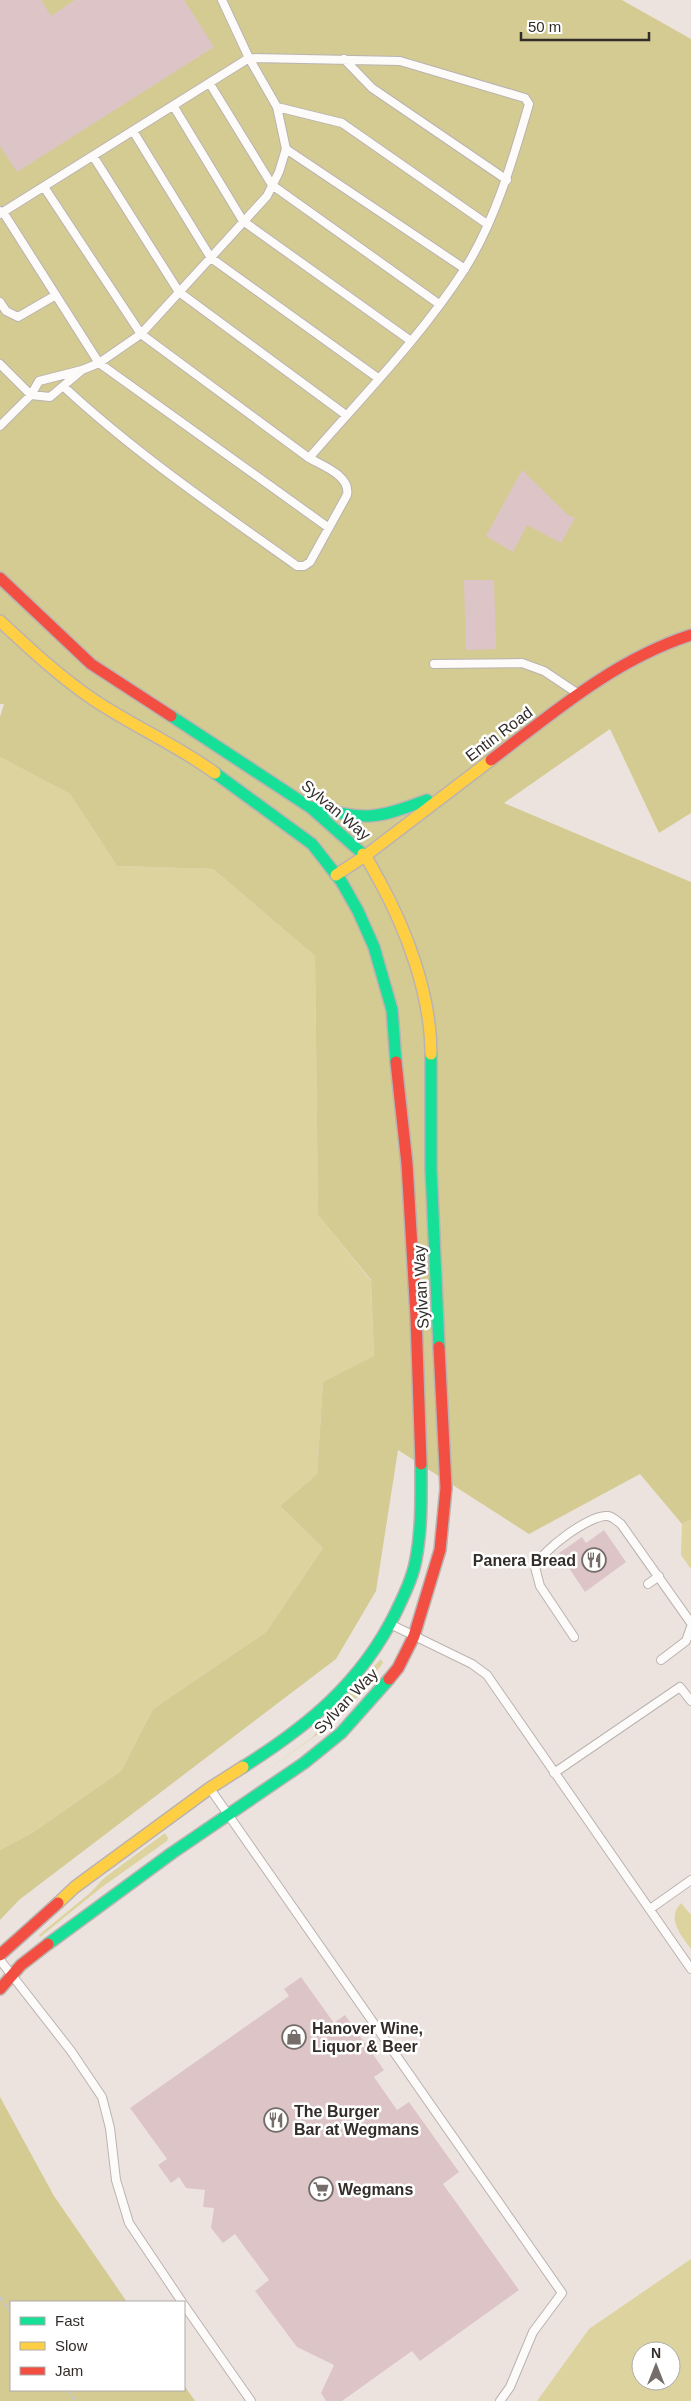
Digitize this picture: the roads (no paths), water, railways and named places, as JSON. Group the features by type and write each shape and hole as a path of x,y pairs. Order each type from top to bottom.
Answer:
{"street":[{"name":"Sylvan Way","path":"0,578 91,664 296,798 365,856 398,917 418,976 429,1021 431,1044 431,1169 440,1335 445,1511 440,1550 414,1636 398,1668 384,1688 341,1733 304,1763 228,1814 93,1910 21,1965 0,1989"},
{"name":"Sylvan Way","path":"0,621 50,667 94,700 163,739 264,807 312,844 336,875 358,911 374,947 392,1010 398,1097 407,1164 422,1512 416,1560 405,1593 390,1624 361,1668 324,1709 290,1737 210,1788 75,1887 0,1955"},
{"name":"Entin Road","path":"336,875 365,856 578,694 638,654 669,641 691,635"},
{"path":"296,798 327,811 345,816 382,816 451,790"},
{"path":"416,1338 440,1335"}],"lane":[{"path":"0,426 31,395 38,381 82,370 99,363 141,334 267,196 286,150 277,107 249,58 222,0"},
{"path":"309,458 410,341 465,269 507,180 529,104 525,98 400,60 249,58 174,107 1,212 99,363 329,528"},
{"path":"344,59 372,88 507,180"},
{"path":"210,84 272,185 439,304"},
{"path":"174,107 243,221 410,341"},
{"path":"277,107 342,123 487,224"},
{"path":"133,131 211,258 378,378"},
{"path":"286,150 465,269"},
{"path":"93,156 178,292 346,415"},
{"path":"44,186 141,334 309,458 345,480 348,488 347,495 310,562 304,566 296,566 164,471 98,419 63,386"},
{"path":"0,302 6,311 18,317 56,295"},
{"path":"0,364 31,395 50,397 82,370"},
{"path":"434,664 522,663 544,671 578,694"},
{"path":"574,1637 537,1580 535,1567 546,1551 592,1520 608,1516 621,1524 691,1623"},
{"path":"648,1584 659,1576"},
{"path":"390,1624 472,1664 487,1676 691,1969"},
{"path":"661,1660 686,1641 691,1627"},
{"path":"554,1773 680,1687 691,1701"},
{"path":"210,1788 562,2293 533,2332 510,2387 500,2401"},
{"path":"650,1909 691,1880"},
{"path":"0,1960 13,1974 71,2051 102,2097 110,2128 116,2180 129,2223 181,2301"},
{"path":"185,2307 251,2401"}],"place":[{"name":"Panera Bread","path":"594,1560"},
{"name":"Hanover Wine, Liquor & Beer","path":"294,2037"},
{"name":"The Burger Bar at Wegmans","path":"276,2120"},
{"name":"Wegmans","path":"321,2189"}]}
